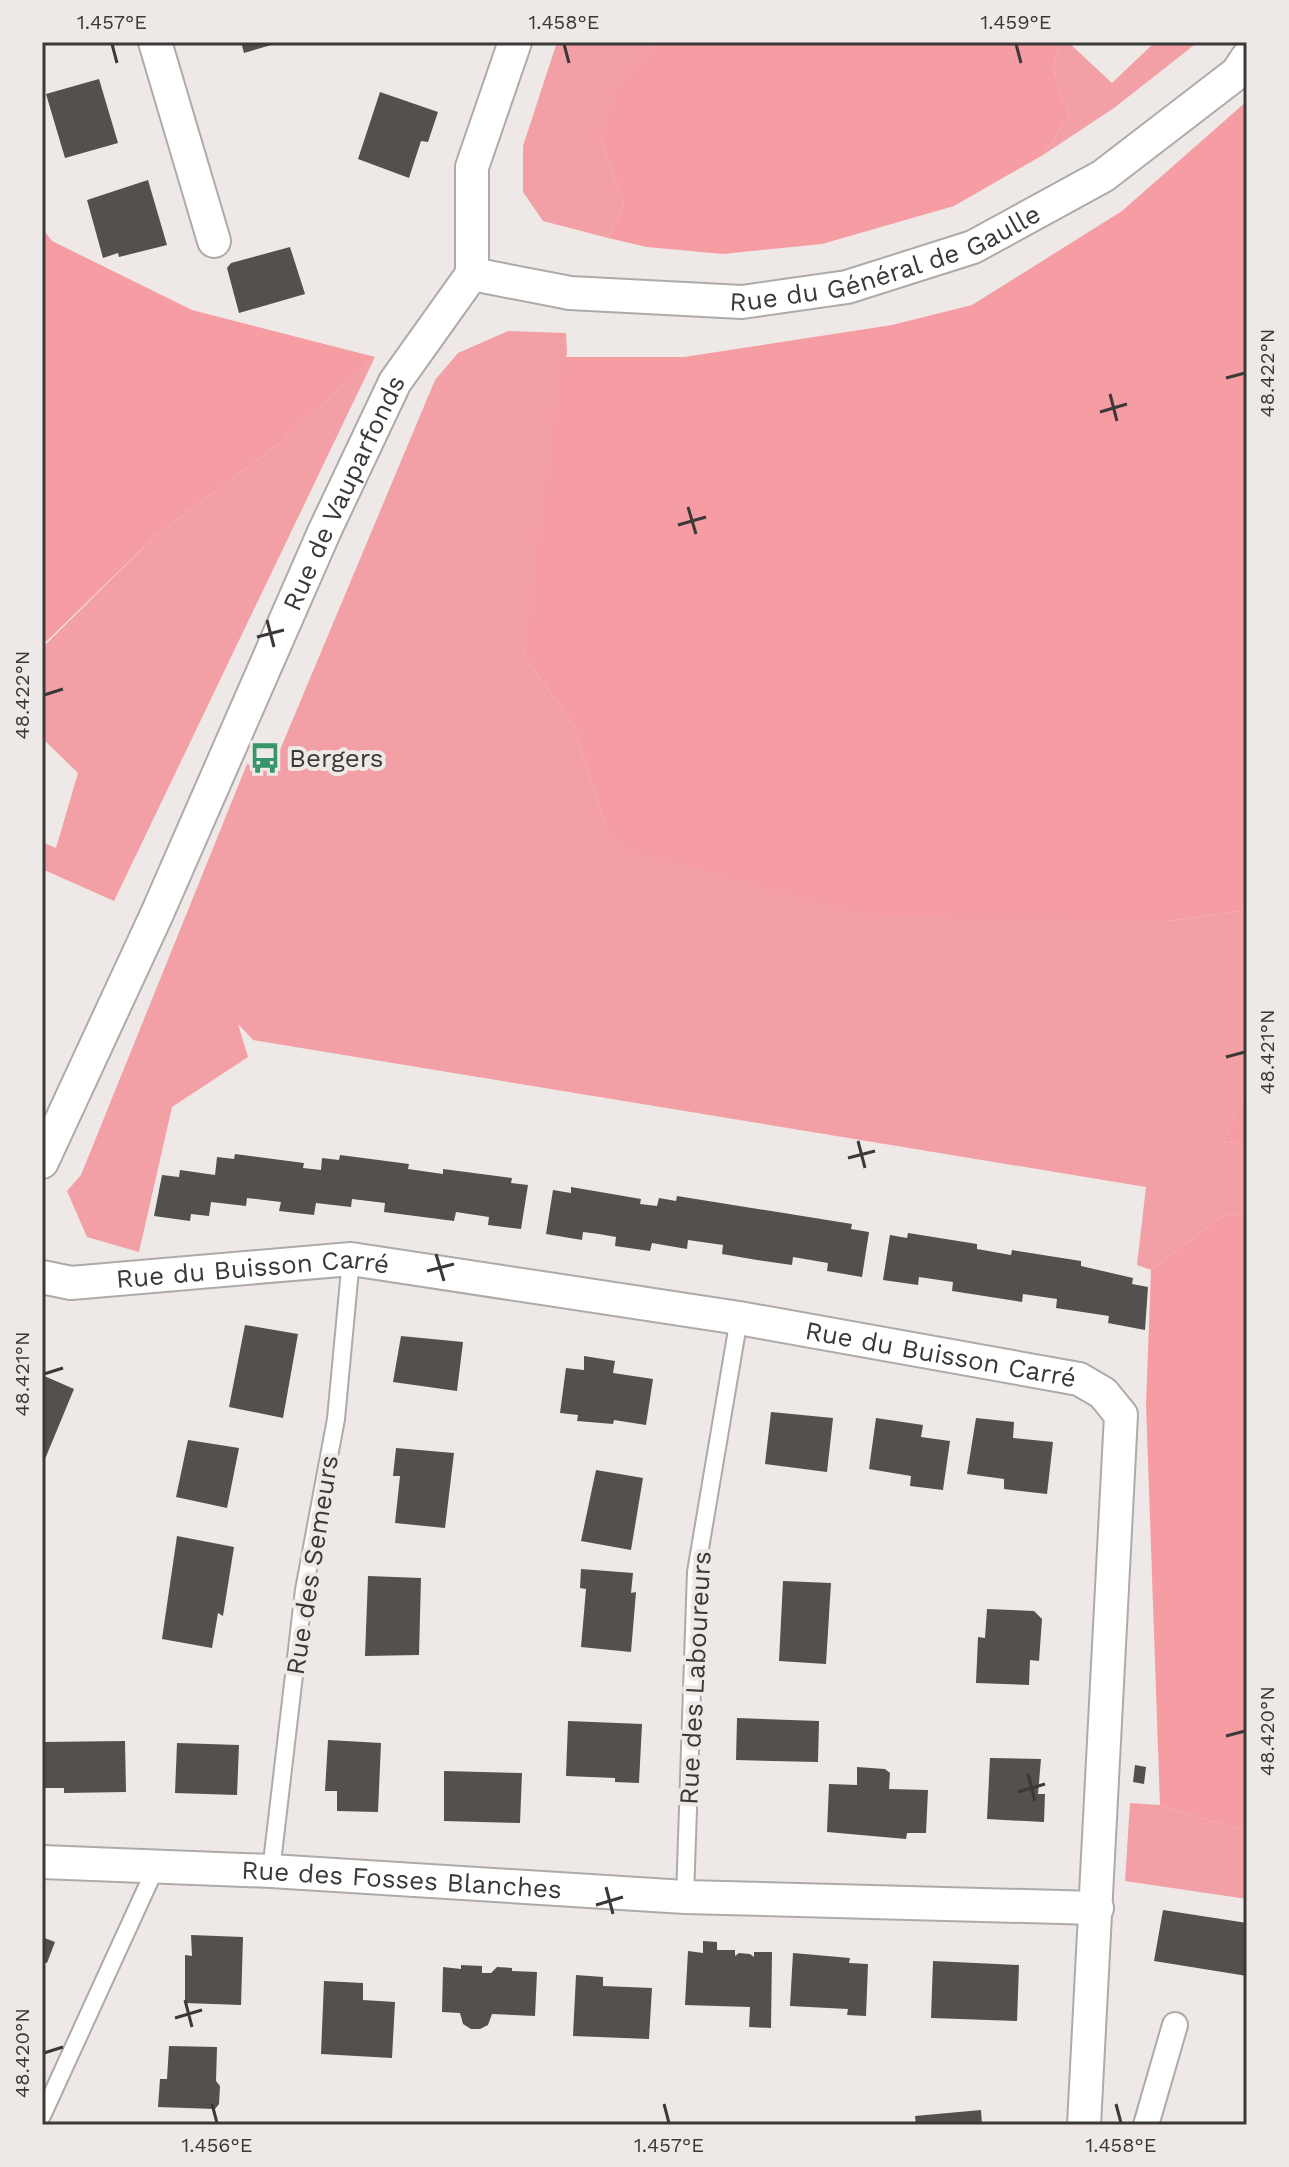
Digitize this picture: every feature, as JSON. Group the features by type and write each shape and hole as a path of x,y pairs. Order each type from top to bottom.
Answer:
{"street":[{"path":"155,42 214,241"},
{"path":"472,274 472,167 515,42"},
{"name":"Rue du Général de Gaulle","path":"472,274 570,293 742,302 847,287 973,247 1103,176 1237,73 1247,58"},
{"name":"Rue de Vauparfonds","path":"42,1162 156,916 325,530 395,382 472,274"},
{"name":"Rue du Buisson Carré","path":"42,1277 71,1283 351,1259 739,1318 1079,1379 1103,1393 1121,1415 1084,2125"},
{"name":"Rue des Fosses Blanches","path":"42,1862 271,1871 685,1897 1097,1908"},
{"path":"1146,2125 1175,2025"}],"lane":[{"name":"Rue des Semeurs","path":"271,1871 304,1590 336,1419 351,1259"},
{"name":"Rue des Laboureurs","path":"685,1897 696,1572 739,1318"},
{"path":"42,2116 156,1867"}],"shaded area":[{"path":"557,42 664,42 653,49 601,140 624,203 608,238 543,221 523,192 523,146"},
{"path":"664,42 1063,42 1055,59 1055,69 1070,115 1043,155 954,206 822,244 723,254 647,247 608,238 624,203 601,140 621,84 653,49"},
{"path":"1063,42 1068,42 1112,83 1155,42 1198,42 1114,108 1043,155 1070,115 1055,69 1055,59"},
{"path":"1247,101 1247,910 1168,921 874,916 634,851 605,824 574,726 524,655 563,357 684,357 892,325 972,305 1122,211"},
{"path":"42,228 52,241 192,310 375,357 277,445 155,536 47,641 42,642"},
{"path":"508,331 566,333 567,352 524,655 574,726 605,824 1168,921 1247,910 1247,1092 1223,1141 1247,1146 1247,1212 1221,1217 1151,1270 1137,1265 1146,1187 253,1040 238,1024 248,1057 172,1107 139,1252 87,1237 67,1191 81,1175 247,764 272,769 435,380 458,353"},
{"path":"375,357 114,901 42,869 42,842 56,848 78,773 42,738 42,648 155,536 277,445"},
{"path":"1247,1092 1247,1146 1223,1141"},
{"path":"1247,1212 1247,1832 1160,1805 1146,1404 1151,1270 1221,1217"},
{"path":"1130,1803 1160,1805 1247,1832 1247,1899 1125,1881"}],"building":[{"path":"241,42 278,42 278,43 244,53"},
{"path":"99,79 118,143 65,158 46,94"},
{"path":"380,92 438,112 428,142 421,141 409,178 358,159"},
{"path":"148,180 167,245 103,258 87,200"},
{"path":"290,247 305,294 239,313 227,268 231,263"},
{"path":"235,1154 304,1163 303,1168 321,1170 322,1158 339,1160 340,1155 409,1164 408,1169 443,1174 443,1169 512,1178 511,1183 528,1185 521,1229 488,1225 489,1217 456,1212 454,1221 384,1212 385,1203 352,1199 351,1207 316,1203 314,1215 279,1211 281,1202 247,1198 246,1206 211,1202 209,1216 191,1214 190,1221 154,1216 162,1175 179,1177 180,1170 215,1175 217,1157 234,1159"},
{"path":"571,1187 641,1199 640,1204 657,1206 659,1198 676,1201 677,1196 852,1224 851,1229 869,1232 862,1277 827,1271 828,1263 793,1257 792,1265 722,1254 723,1245 688,1240 687,1249 652,1243 650,1251 615,1246 616,1237 599,1234 583,1232 582,1240 546,1234 553,1190 571,1193"},
{"path":"908,1233 977,1244 977,1249 1011,1255 1012,1250 1081,1261 1081,1266 1133,1278 1132,1284 1148,1287 1145,1330 1108,1323 1109,1316 1056,1308 1057,1299 1023,1294 1022,1302 952,1291 953,1282 919,1277 918,1285 883,1280 890,1235 907,1238"},
{"path":"245,1325 298,1334 283,1418 229,1407"},
{"path":"401,1336 463,1342 457,1391 393,1382"},
{"path":"584,1356 615,1361 613,1373 653,1379 646,1425 614,1420 613,1424 577,1421 578,1415 560,1413 566,1368 584,1370"},
{"path":"42,1375 74,1389 45,1459 42,1458"},
{"path":"771,1412 833,1418 827,1472 765,1464"},
{"path":"876,1418 923,1425 921,1437 950,1441 943,1490 910,1486 911,1476 869,1469"},
{"path":"976,1418 1014,1422 1013,1438 1053,1442 1047,1494 1004,1489 1004,1479 967,1474"},
{"path":"188,1440 239,1448 227,1508 176,1497"},
{"path":"396,1448 454,1453 445,1528 395,1523 400,1476 393,1476"},
{"path":"596,1470 643,1478 631,1550 581,1541"},
{"path":"177,1536 234,1547 223,1616 218,1613 212,1648 162,1639"},
{"path":"581,1569 633,1573 631,1593 636,1592 631,1652 581,1647 586,1589 580,1588"},
{"path":"368,1576 421,1578 419,1655 365,1656"},
{"path":"783,1581 831,1583 826,1664 779,1661"},
{"path":"987,1609 1034,1611 1042,1619 1039,1661 1030,1660 1029,1685 976,1683 978,1637 985,1638"},
{"path":"737,1718 819,1721 818,1762 736,1760"},
{"path":"568,1721 642,1724 639,1783 615,1782 615,1778 566,1776"},
{"path":"328,1740 381,1743 378,1812 337,1811 337,1791 325,1791"},
{"path":"125,1741 126,1792 64,1793 64,1788 42,1788 42,1742"},
{"path":"177,1743 239,1745 237,1795 175,1793"},
{"path":"990,1758 1041,1759 1038,1794 1045,1794 1044,1822 987,1819"},
{"path":"1135,1765 1146,1767 1144,1784 1133,1782"},
{"path":"857,1767 885,1769 890,1773 889,1789 928,1790 926,1833 907,1833 906,1839 827,1832 829,1784 857,1785"},
{"path":"444,1771 522,1773 520,1823 444,1821"},
{"path":"1163,1910 1247,1923 1247,1976 1154,1961"},
{"path":"191,1935 243,1937 241,2005 185,2003 185,1955 192,1956"},
{"path":"42,1937 55,1942 47,1963 42,1962"},
{"path":"703,1941 717,1942 717,1950 735,1950 735,1956 739,1953 754,1957 754,1952 772,1952 771,2028 749,2027 750,2007 685,2005 688,1951 703,1953"},
{"path":"793,1953 850,1958 849,1963 868,1964 866,2016 847,2015 848,2009 790,2006"},
{"path":"933,1961 1019,1965 1017,2021 931,2018"},
{"path":"461,1965 482,1966 482,1973 491,1973 497,1967 537,1972 535,2016 492,2014 488,2025 471,2029 463,2024 460,2013 442,2012 443,1967 461,1969"},
{"path":"576,1975 603,1977 603,1986 652,1988 649,2039 573,2036"},
{"path":"324,1981 363,1983 363,2000 395,2002 392,2058 321,2054"},
{"path":"169,2046 217,2047 216,2081 220,2086 219,2104 215,2109 158,2107 160,2079 167,2079"},
{"path":"981,2110 982,2125 916,2125 915,2116"}],"place":[{"name":"Bergers","path":"265,758"}]}
